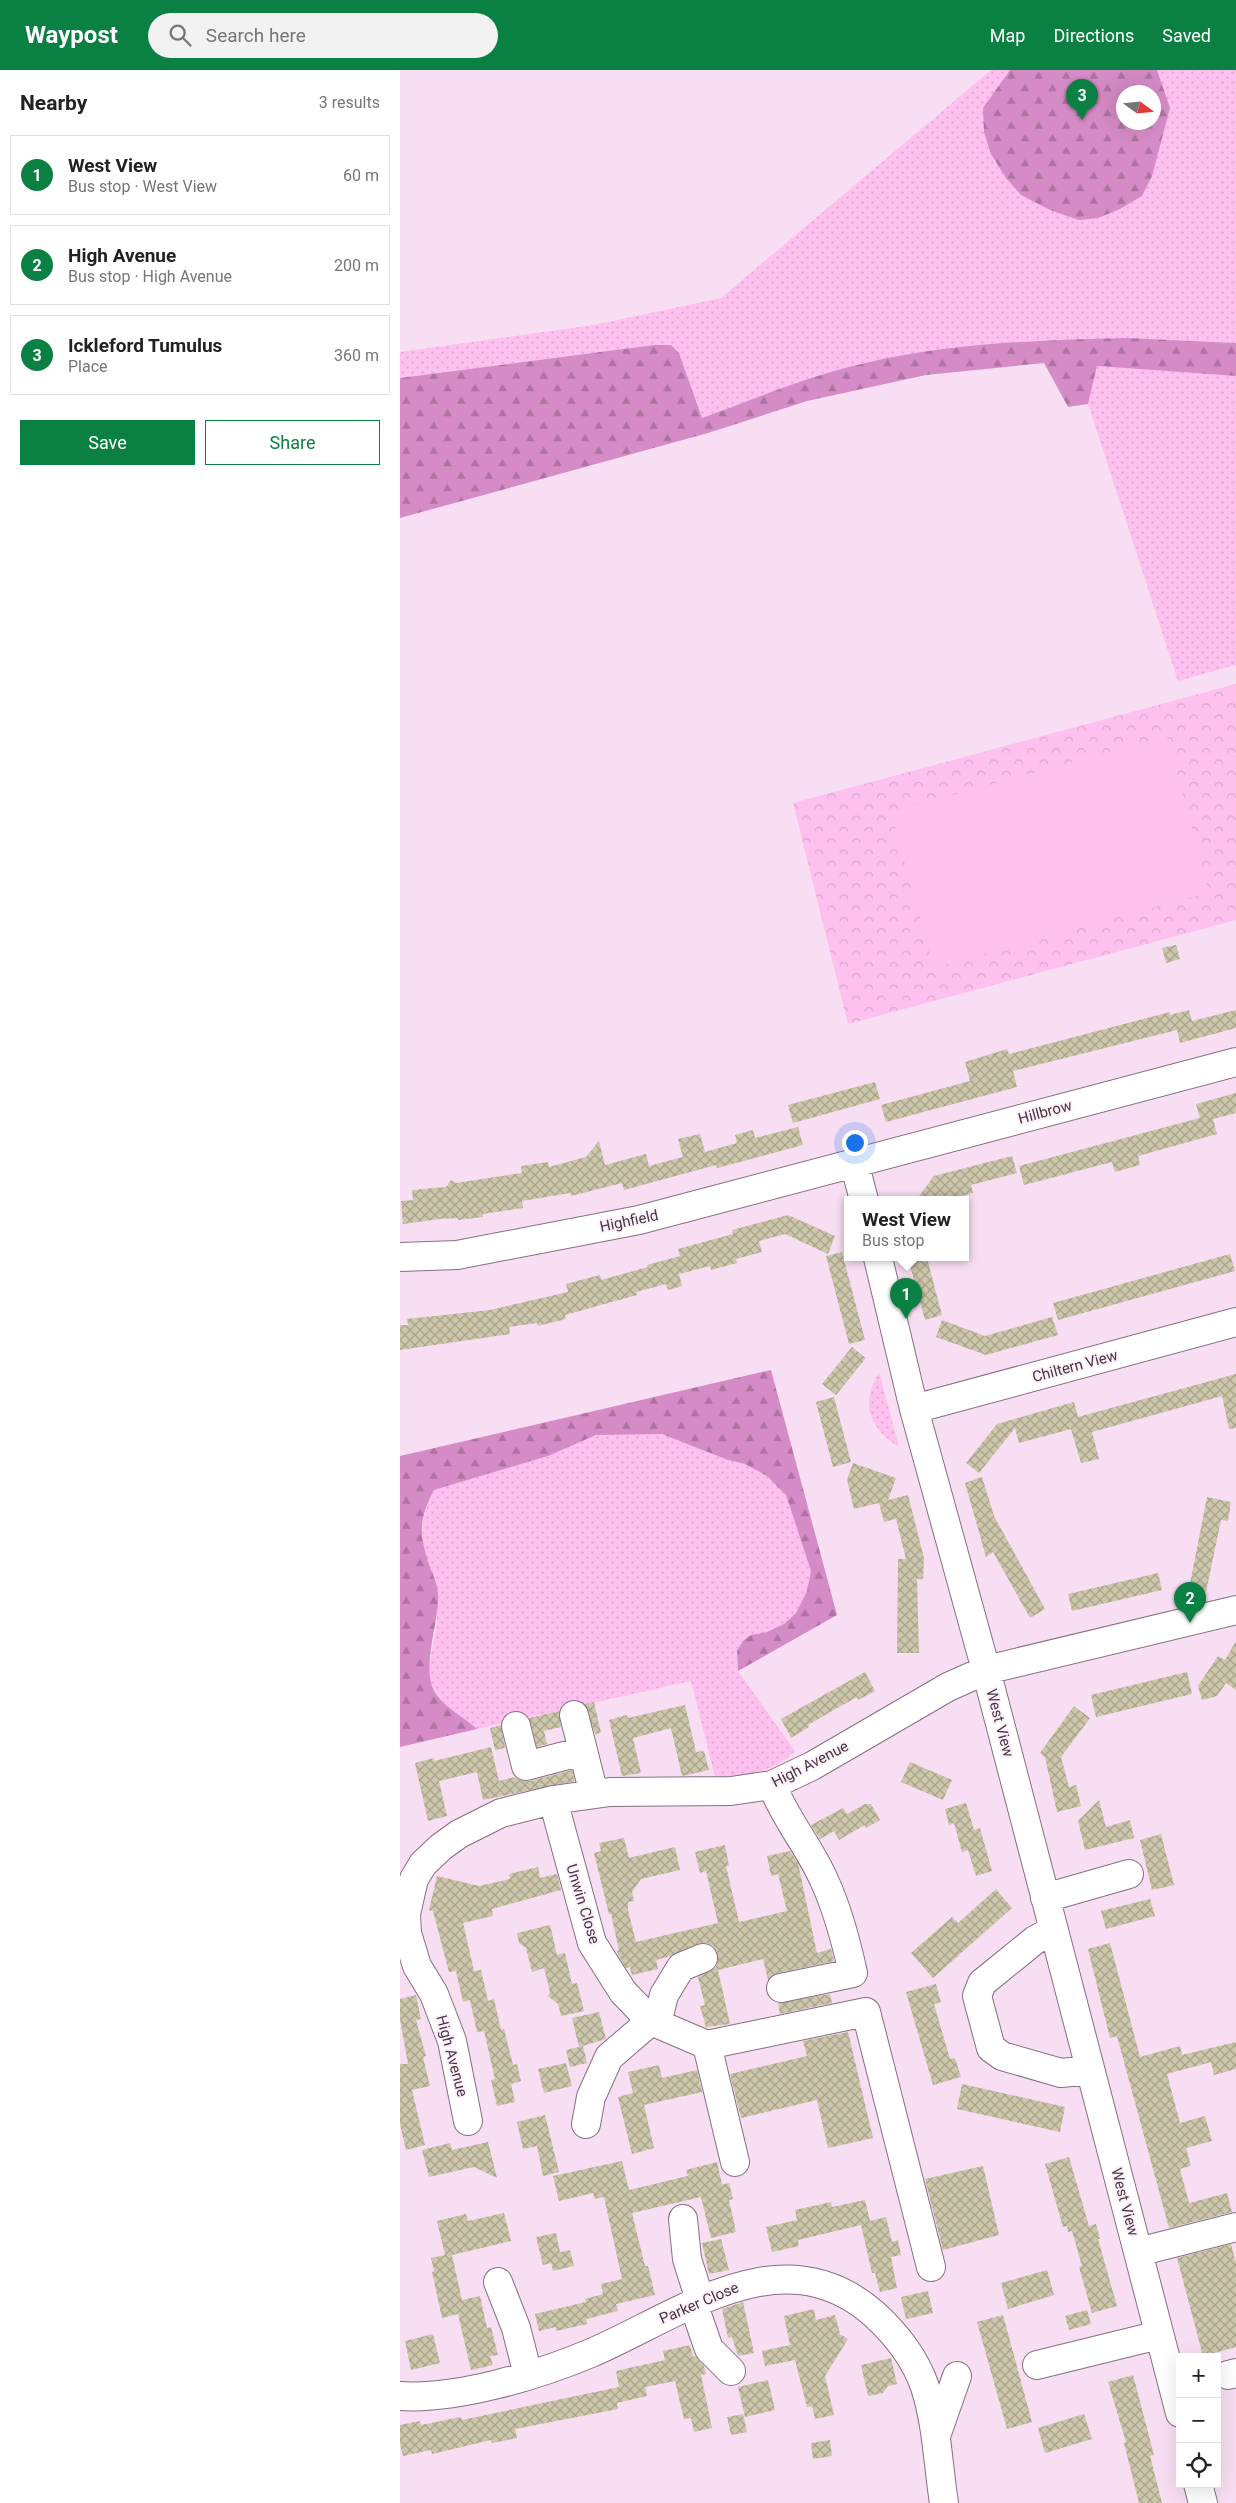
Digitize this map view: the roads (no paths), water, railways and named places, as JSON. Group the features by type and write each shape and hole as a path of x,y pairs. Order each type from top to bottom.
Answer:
{"street":[{"name":"Hillbrow","path":"854,1162 1236,1062"},
{"path":"854,1162 863,1196"},
{"name":"Highfield","path":"400,1257 457,1255 639,1220 854,1162"},
{"name":"West View","path":"879,1261 914,1409 986,1670 1176,2398"},
{"name":"Chiltern View","path":"914,1409 1236,1322"},
{"name":"High Avenue","path":"468,2121 452,2041 434,1994 409,1970 406,1914 407,1875 460,1834 501,1813 554,1800 594,1794 659,1791 730,1791 772,1785 812,1766 948,1687 986,1670 1236,1610"},
{"path":"574,1715 594,1794"},
{"path":"516,1726 526,1766 583,1751"},
{"path":"772,1785 785,1816 809,1852 824,1880 846,1938 853,1973 781,1988"},
{"name":"Unwin Close","path":"554,1800 592,1943 623,1992 654,2022 707,2045"},
{"path":"1045,1898 1129,1874"},
{"path":"1054,1930 1035,1940 982,1983 977,1996 991,2048 1002,2056 1061,2073 1090,2070"},
{"path":"586,2124 591,2097 608,2057 654,2022 664,1995 681,1967 703,1958"},
{"path":"735,2162 707,2045 866,2012 931,2267"},
{"path":"683,2219 687,2258 709,2349 732,2371"},
{"path":"1138,2252 1236,2227"},
{"name":"Parker Close","path":"400,2396 431,2395 501,2383 590,2353 697,2302 758,2281 806,2280 843,2292 864,2306 884,2323 900,2341 916,2365 931,2411 944,2503"},
{"path":"498,2282 516,2328 528,2375"},
{"path":"1037,2366 1159,2335"},
{"path":"934,2439 957,2376"},
{"path":"1199,2488 1203,2503"}],"place":[{"name":"Ickleford Tumulus","path":"1082,120"},
{"name":"West View","path":"906,1319"},
{"name":"High Avenue","path":"1190,1623"}]}
